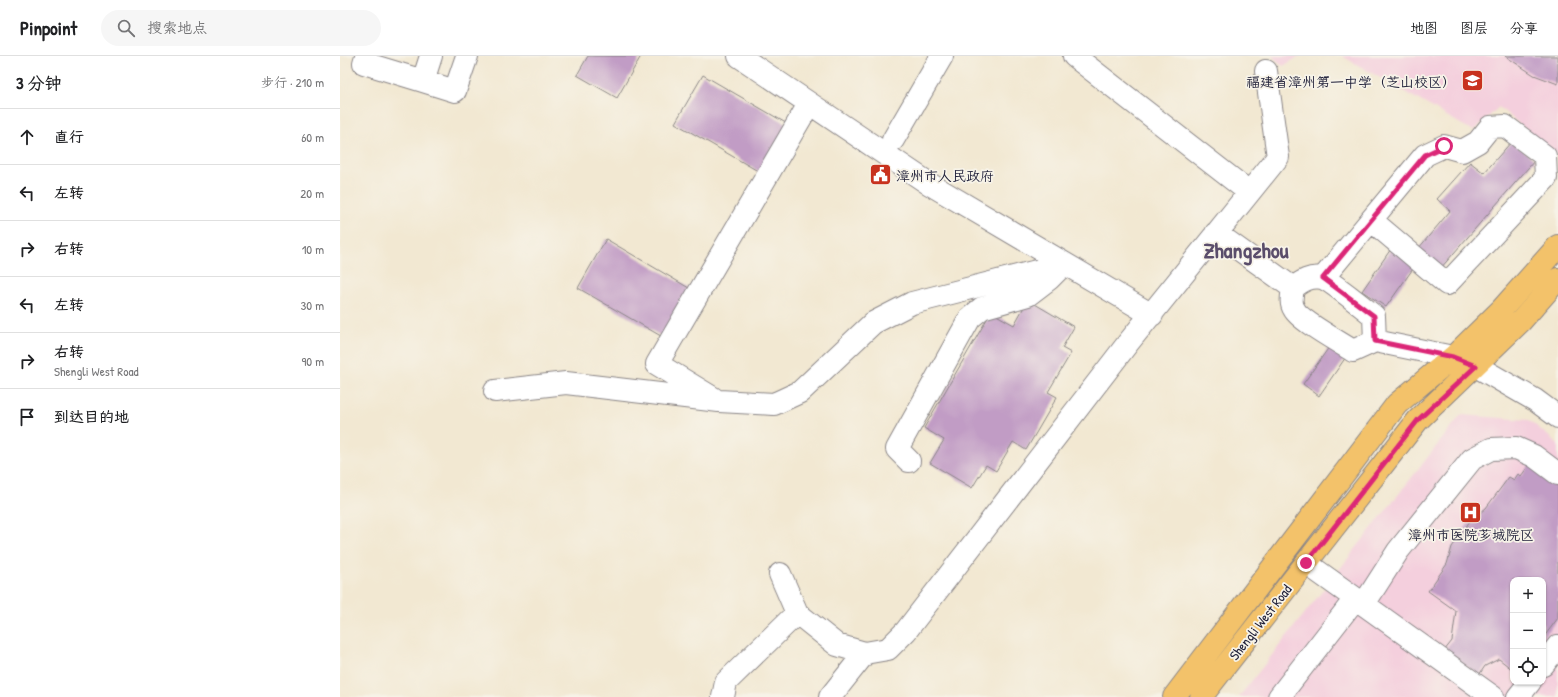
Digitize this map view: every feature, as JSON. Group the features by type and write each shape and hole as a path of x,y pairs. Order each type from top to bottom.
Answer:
{"main road":[{"path":"1174,697 1397,404 1453,357 1502,309 1558,246"},
{"name":"Shengli West Road","path":"1201,697 1418,420 1476,366 1558,279"}],"street":[{"path":"366,56 364,63 455,91 466,56"},
{"path":"423,81 431,56"},
{"path":"739,56 928,183 1152,315"},
{"path":"893,140 942,56"},
{"path":"1074,56 1249,192"},
{"path":"780,574 797,613 837,645 865,654 888,649 906,631 1128,343 1152,315 1278,156 1266,71"},
{"path":"720,401 657,364 810,104"},
{"path":"1323,278 1371,220 1425,155 1444,146 1462,151 1478,142 1490,127 1505,126 1545,156 1546,178 1447,284 1371,220"},
{"path":"1216,233 1294,288"},
{"path":"495,391 566,384 720,401 774,404 800,392 874,323 912,303 1064,264"},
{"path":"909,461 897,449 970,318 982,308 1028,295 1064,264"},
{"path":"1375,341 1374,316 1323,278 1302,280 1294,288 1292,300 1294,310 1353,351 1375,341 1453,357 1476,366 1535,400 1558,417"},
{"path":"1279,697 1359,602 1472,459 1491,449 1516,448 1534,456 1558,474"},
{"path":"1306,563 1489,696"},
{"path":"723,697 726,682 797,613"},
{"path":"1546,661 1558,646"},
{"path":"830,697 865,654"},
{"path":"1518,697 1528,685"}],"shaded area":[{"name":"福建省漳州第一中学（芝山校区）","path":"1272,56 1300,56 1283,66"},
{"name":"福建省漳州第一中学（芝山校区）","path":"1342,56 1558,56 1558,156 1499,107 1473,131"},
{"name":"漳州市医院芗城院区","path":"1461,415 1529,420 1558,444 1558,697 1239,697"}],"building":[{"path":"588,56 641,56 617,98 577,75"},
{"path":"1505,56 1558,56 1558,84 1534,75"},
{"path":"703,75 791,126 763,174 675,123"},
{"path":"1512,141 1535,160 1440,269 1418,249 1450,211 1437,199 1470,162 1484,173"},
{"path":"606,239 694,291 666,339 578,288"},
{"path":"1393,246 1417,263 1386,307 1362,291"},
{"path":"1028,300 1074,327 1062,348 1071,353 1048,392 1057,397 1026,450 1013,442 996,471 986,465 972,488 930,463 944,440 924,428 991,312 1014,325"},
{"path":"1332,343 1348,354 1319,396 1303,384"},
{"path":"1530,464 1558,486 1558,618 1546,634 1546,577 1510,577 1510,668 1499,659 1485,666 1479,675 1444,651 1452,641 1456,611 1428,591 1447,564 1452,547 1470,521 1486,508 1509,477 1514,480 1518,474 1521,476"}],"place":[{"name":"福建省漳州第一中学（芝山校区）","path":"1472,81"},
{"name":"漳州市人民政府","path":"880,175"},
{"name":"漳州市医院芗城院区","path":"1471,512"}],"district":[{"name":"Zhangzhou","path":"1246,250"}],"route":[{"path":"1306,563 1418,420 1476,366 1453,357 1375,341 1374,316 1323,278 1425,155 1444,146"}]}
